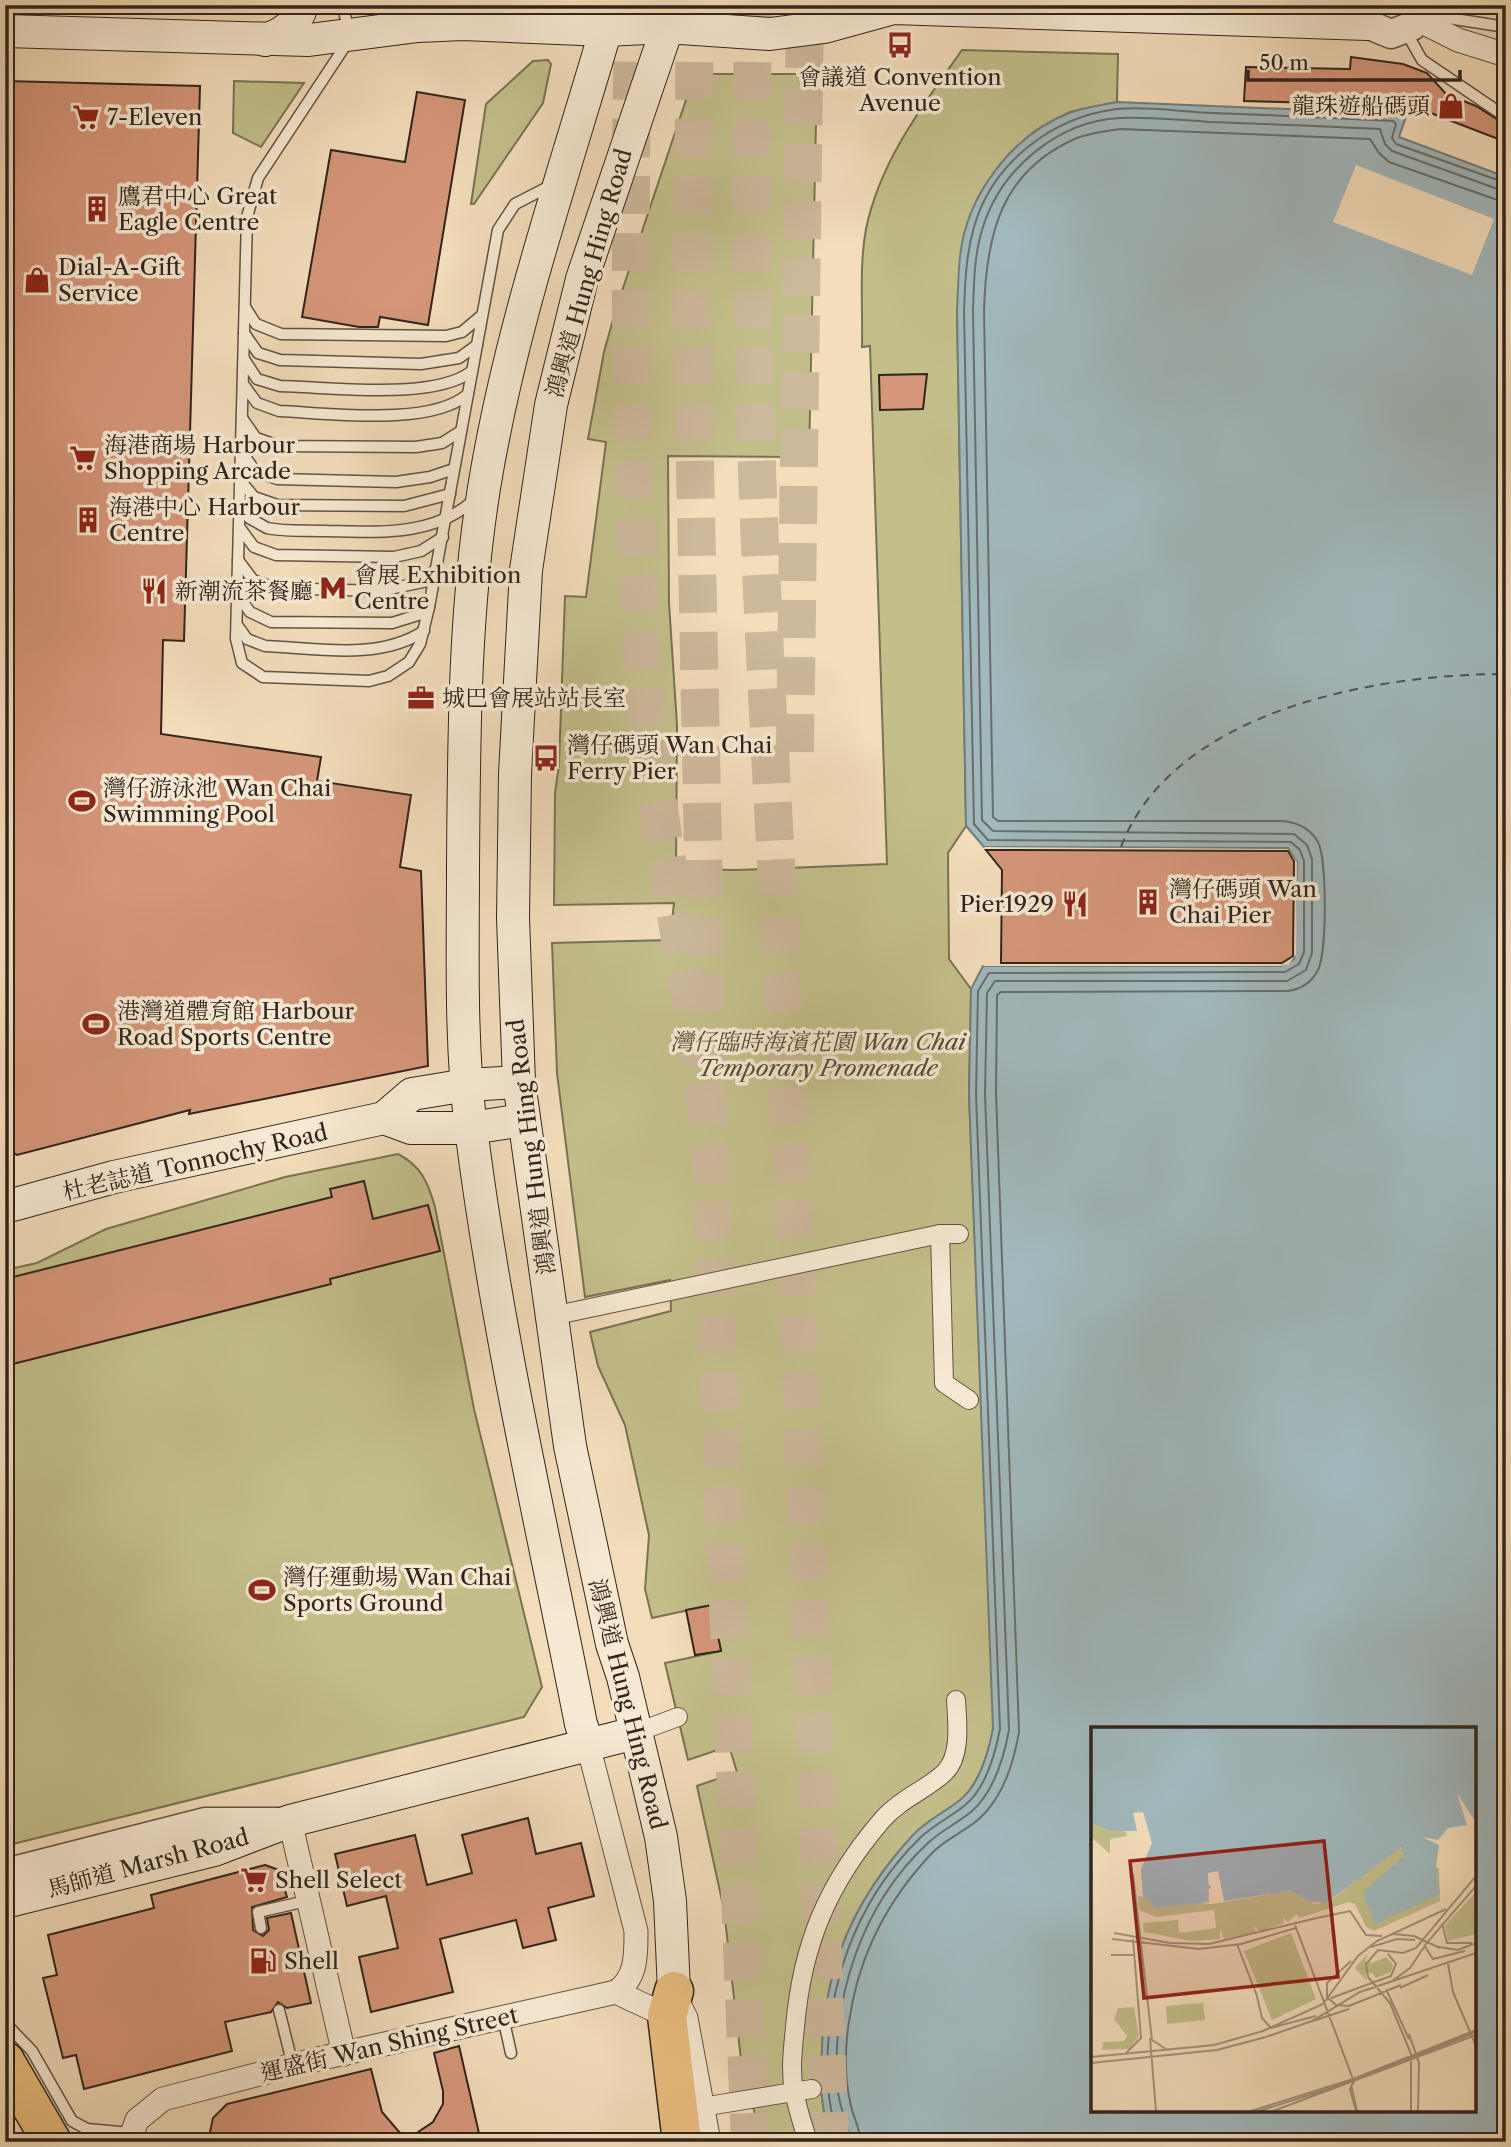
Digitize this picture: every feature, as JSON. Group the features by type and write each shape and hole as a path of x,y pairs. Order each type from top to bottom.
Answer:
{"highway":[{"path":"671,2003 682,2142"},
{"path":"5,2061 27,2094 52,2142"}],"main road":[{"path":"265,40 296,22 302,5"},
{"path":"639,5 670,16 749,34 796,32 893,8"},
{"path":"855,5 893,8 1363,14"},
{"path":"5,31 265,40 351,37 418,26 670,16"},
{"name":"鴻興道 Hung Hing Road","path":"604,1741 612,1644 570,1446 519,1082 513,918 515,774 526,570 537,487 564,347 582,279 670,16"},
{"name":"鴻興道 Hung Hing Road","path":"609,18 558,181 512,344 483,492 472,587 464,725 463,1029 471,1128 504,1328 604,1741 666,1869 671,2003"},
{"name":"杜老誌道 Tonnochy Road","path":"5,1207 114,1177 384,1118 412,1094 467,1085 519,1082"},
{"name":"杜老誌道 Tonnochy Road","path":"384,1118 411,1128 471,1128 523,1120"},
{"path":"534,1737 604,1741 543,1774 513,1763 534,1737"},
{"name":"馬師道 Marsh Road","path":"5,1902 214,1850 290,1821 513,1763"}],"street":[{"path":"1363,14 1382,32 1417,17 1458,40 1506,55"},
{"path":"552,1316 940,1234 959,1234"},
{"path":"940,1234 944,1383 969,1400"},
{"path":"808,2142 793,2090 792,2062 804,1961 826,1898 840,1873 883,1818 912,1793 946,1771 957,1740 956,1700"},
{"path":"604,1741 678,1717"},
{"name":"鴻興道 Hung Hing Road","path":"604,1741 636,1931 632,1972 627,1984 617,1992"},
{"path":"290,1821 311,1900 344,2054"},
{"name":"馬師道 Marsh Road","path":"5,1873 205,1822 290,1821"},
{"path":"617,1992 671,2003"},
{"name":"運盛街 Wan Shing Street","path":"130,2137 143,2113 163,2099 293,2066 617,1992"},
{"name":"鴻興道 Hung Hing Road","path":"671,2003 686,2018 709,2142"},
{"path":"702,2107 812,2089"}],"lane":[{"path":"342,5 351,37 258,178 247,217 236,646 242,663 255,674 273,679 358,682 380,679 409,662 424,631 429,607 498,230 515,204 558,181"},
{"path":"1506,27 1417,17 1422,60 1506,117"},
{"path":"244,294 250,318 263,330 281,334 446,336 462,332 481,316"},
{"path":"243,320 244,333 253,349 271,359 421,365 459,358 477,345"},
{"path":"242,346 246,365 253,375 280,386 428,388 453,383 472,371"},
{"path":"242,371 248,396 261,407 279,411 423,413 449,407 468,394"},
{"path":"241,405 248,430 261,441 279,446 416,447 442,443 461,432"},
{"path":"240,439 247,463 260,474 277,479 396,482 430,477 454,469"},
{"path":"240,464 242,482 250,493 277,505 404,506 450,494"},
{"path":"239,489 246,514 258,525 276,530 390,533 412,530 446,518 465,508 483,492"},
{"path":"238,515 240,528 248,543 258,550 276,555 394,556 421,551 443,537"},
{"path":"238,548 239,561 248,576 257,583 275,588 380,591 423,582 436,569"},
{"path":"237,589 244,608 255,617 271,622 391,623 418,615 429,607"},
{"path":"236,620 243,635 265,646 376,649 405,642 424,631"},
{"path":"261,1928 258,1912 311,1900"},
{"path":"279,2010 293,2066"},
{"path":"503,2017 511,2053"},
{"path":"5,2023 32,2052 72,2121 87,2129 130,2137"}],"green space":[{"name":"灣仔臨時海濱花園 Wan Chai Temporary Promenade","path":"962,50 1118,54 1117,102 1070,112 1035,131 1009,154 978,197 957,311 966,826 948,853 949,959 971,989 969,1094 994,1721 988,1752 975,1782 962,1799 920,1829 894,1857 861,1906 837,1960 824,2018 821,2072 826,2121 836,2142 763,2142 742,2068 724,1910 697,1786 737,1772 729,1746 688,1760 665,1663 721,1651 712,1605 652,1618 645,1589 649,1535 625,1425 598,1366 590,1332 671,1311 670,1280 585,1297 557,1073 552,943 670,940 674,903 554,905 555,793 559,765 565,596 586,597 606,442 588,439 604,352 687,97 698,82 713,74 817,74 809,457 668,456 669,603 677,725 676,869 736,870 887,864 870,346 862,347 864,243 873,204 892,157 918,113"},
{"path":"548,60 551,64 543,103 474,204 471,204 486,104 533,61"},
{"path":"234,81 304,83 261,147 233,133"},
{"name":"灣仔運動場 Wan Chai Sports Ground","path":"398,1154 423,1176 435,1207 474,1409 542,1687 524,1717 5,1846 5,1270 37,1263 106,1229 285,1177"}],"water":[{"path":"1117,102 1407,114 1399,137 1506,177 1506,2142 836,2142 826,2121 821,2073 824,2018 829,1988 847,1933 875,1883 913,1835 960,1800 973,1786 986,1758 993,1729 969,1094 971,989 983,966 1280,966 1294,959 1297,862 1288,848 984,847 966,826 957,311 959,264 964,234 982,190 1011,152 1048,123 1087,108"}],"pier":[{"path":"1356,165 1494,219 1472,275 1333,222"},
{"path":"984,847 1288,849 1297,862 1296,954 1289,964 1280,966 983,966 987,962 1280,962 1288,961 1293,952 1293,862 1287,852 987,851"}],"building":[{"path":"1351,57 1403,64 1427,73 1446,94 1476,106 1506,125 1506,142 1423,110 1401,105 1244,101 1246,67 1350,69"},
{"path":"5,81 200,86 184,641 163,640 161,734 321,757 317,781 411,795 400,867 421,871 428,1066 189,1114 190,1110 17,1155 5,1147 11,931 5,931"},
{"path":"417,92 465,100 428,325 380,317 378,327 359,327 302,317 331,150 405,162"},
{"path":"927,374 923,409 880,410 879,375"},
{"name":"灣仔碼頭 Wan Chai Pier","path":"986,850 1288,851 1294,861 1293,956 1282,963 1001,963 1002,870"},
{"path":"364,1181 373,1219 428,1205 440,1251 330,1279 331,1284 5,1366 5,1279 332,1197 330,1189"},
{"path":"712,1605 721,1651 695,1655 686,1610"},
{"path":"528,1818 536,1854 581,1843 594,1896 548,1908 556,1940 523,1948 516,1920 440,1939 453,1992 371,2012 359,1957 398,1948 386,1896 347,1906 335,1854 415,1835 427,1885 472,1873 462,1835"},
{"path":"265,1865 279,1870 287,1897 252,1907 253,1930 263,1936 269,1930 267,1918 291,1913 311,2003 287,2008 278,2002 271,2012 225,2022 232,2051 84,2089 76,2055 63,2058 43,1978 57,1975 48,1935 154,1908 151,1895"},
{"path":"459,2046 481,2142 213,2142 210,2132 213,2118 227,2104 371,2069 382,2112 406,2140 433,2122 443,2104 443,2091 434,2053"}],"ferry route":[{"path":"1121,847 1147,800 1185,762 1231,732 1284,709 1341,693 1398,682 1506,674"}],"tunnel":[{"path":"634,5 631,345 640,642 656,792 709,1134"},
{"path":"695,5 692,321 709,1134 750,2142"},
{"path":"754,5 752,271 755,404 799,1336 830,2142"},
{"path":"795,752 805,5"}],"place":[{"name":"會議道 Convention Avenue","path":"900,45"},
{"name":"龍珠遊船碼頭","path":"1451,106"},
{"name":"7-Eleven","path":"86,117"},
{"name":"鷹君中心 Great Eagle Centre","path":"97,209"},
{"name":"Dial-A-Gift Service","path":"37,280"},
{"name":"海港商場 Harbour Shopping Arcade","path":"83,458"},
{"name":"海港中心 Harbour Centre","path":"88,520"},
{"name":"會展 Exhibition Centre","path":"333,588"},
{"name":"新潮流茶餐廳","path":"154,591"},
{"name":"城巴會展站站長室","path":"421,698"},
{"name":"灣仔碼頭 Wan Chai Ferry Pier","path":"546,758"},
{"name":"灣仔游泳池 Wan Chai Swimming Pool","path":"82,801"},
{"name":"灣仔碼頭 Wan Chai Pier","path":"1148,902"},
{"name":"Pier1929","path":"1075,904"},
{"name":"港灣道體育館 Harbour Road Sports Centre","path":"96,1024"},
{"name":"灣仔運動場 Wan Chai Sports Ground","path":"262,1590"},
{"name":"Shell Select","path":"254,1880"},
{"name":"Shell","path":"263,1961"}]}
